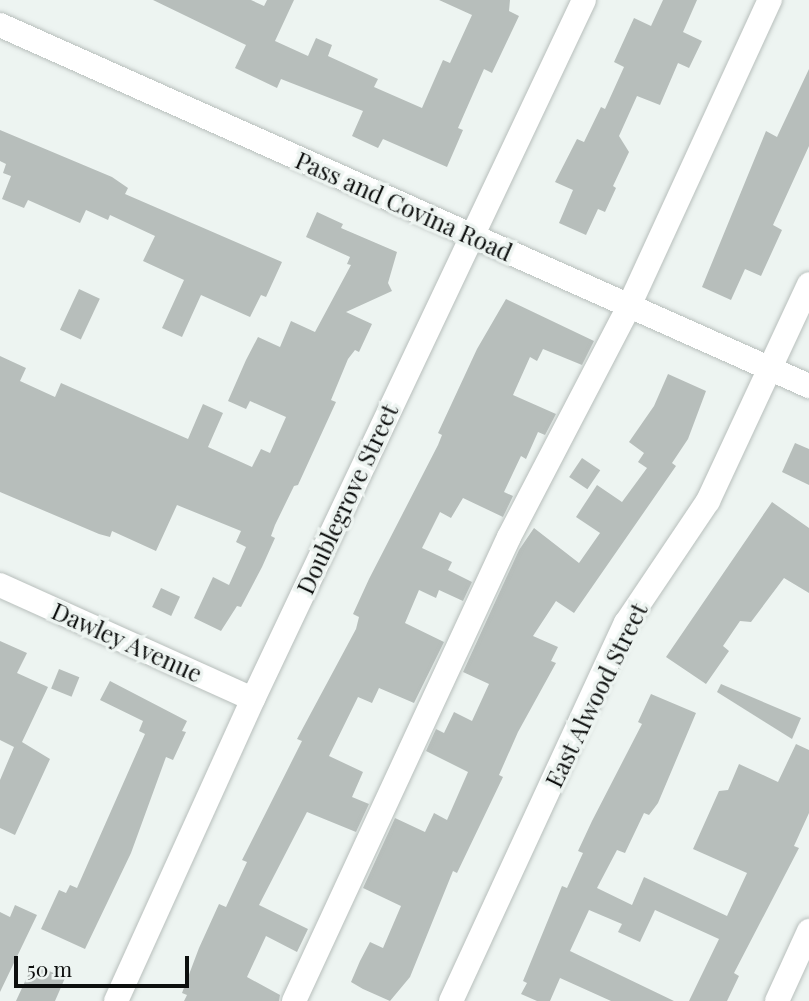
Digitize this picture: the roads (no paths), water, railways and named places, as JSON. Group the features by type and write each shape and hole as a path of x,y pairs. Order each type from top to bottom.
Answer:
{"street":[{"name":"Doublegrove Street","path":"116,1001 253,699 584,0"},
{"path":"294,1001 509,537 629,306 770,0"},
{"name":"Pass and Covina Road","path":"0,25 809,386"},
{"name":"East Alwood Street","path":"452,1001 626,623 708,500 809,284"},
{"name":"Dawley Avenue","path":"0,585 253,699"},
{"path":"777,1001 809,931"}]}
